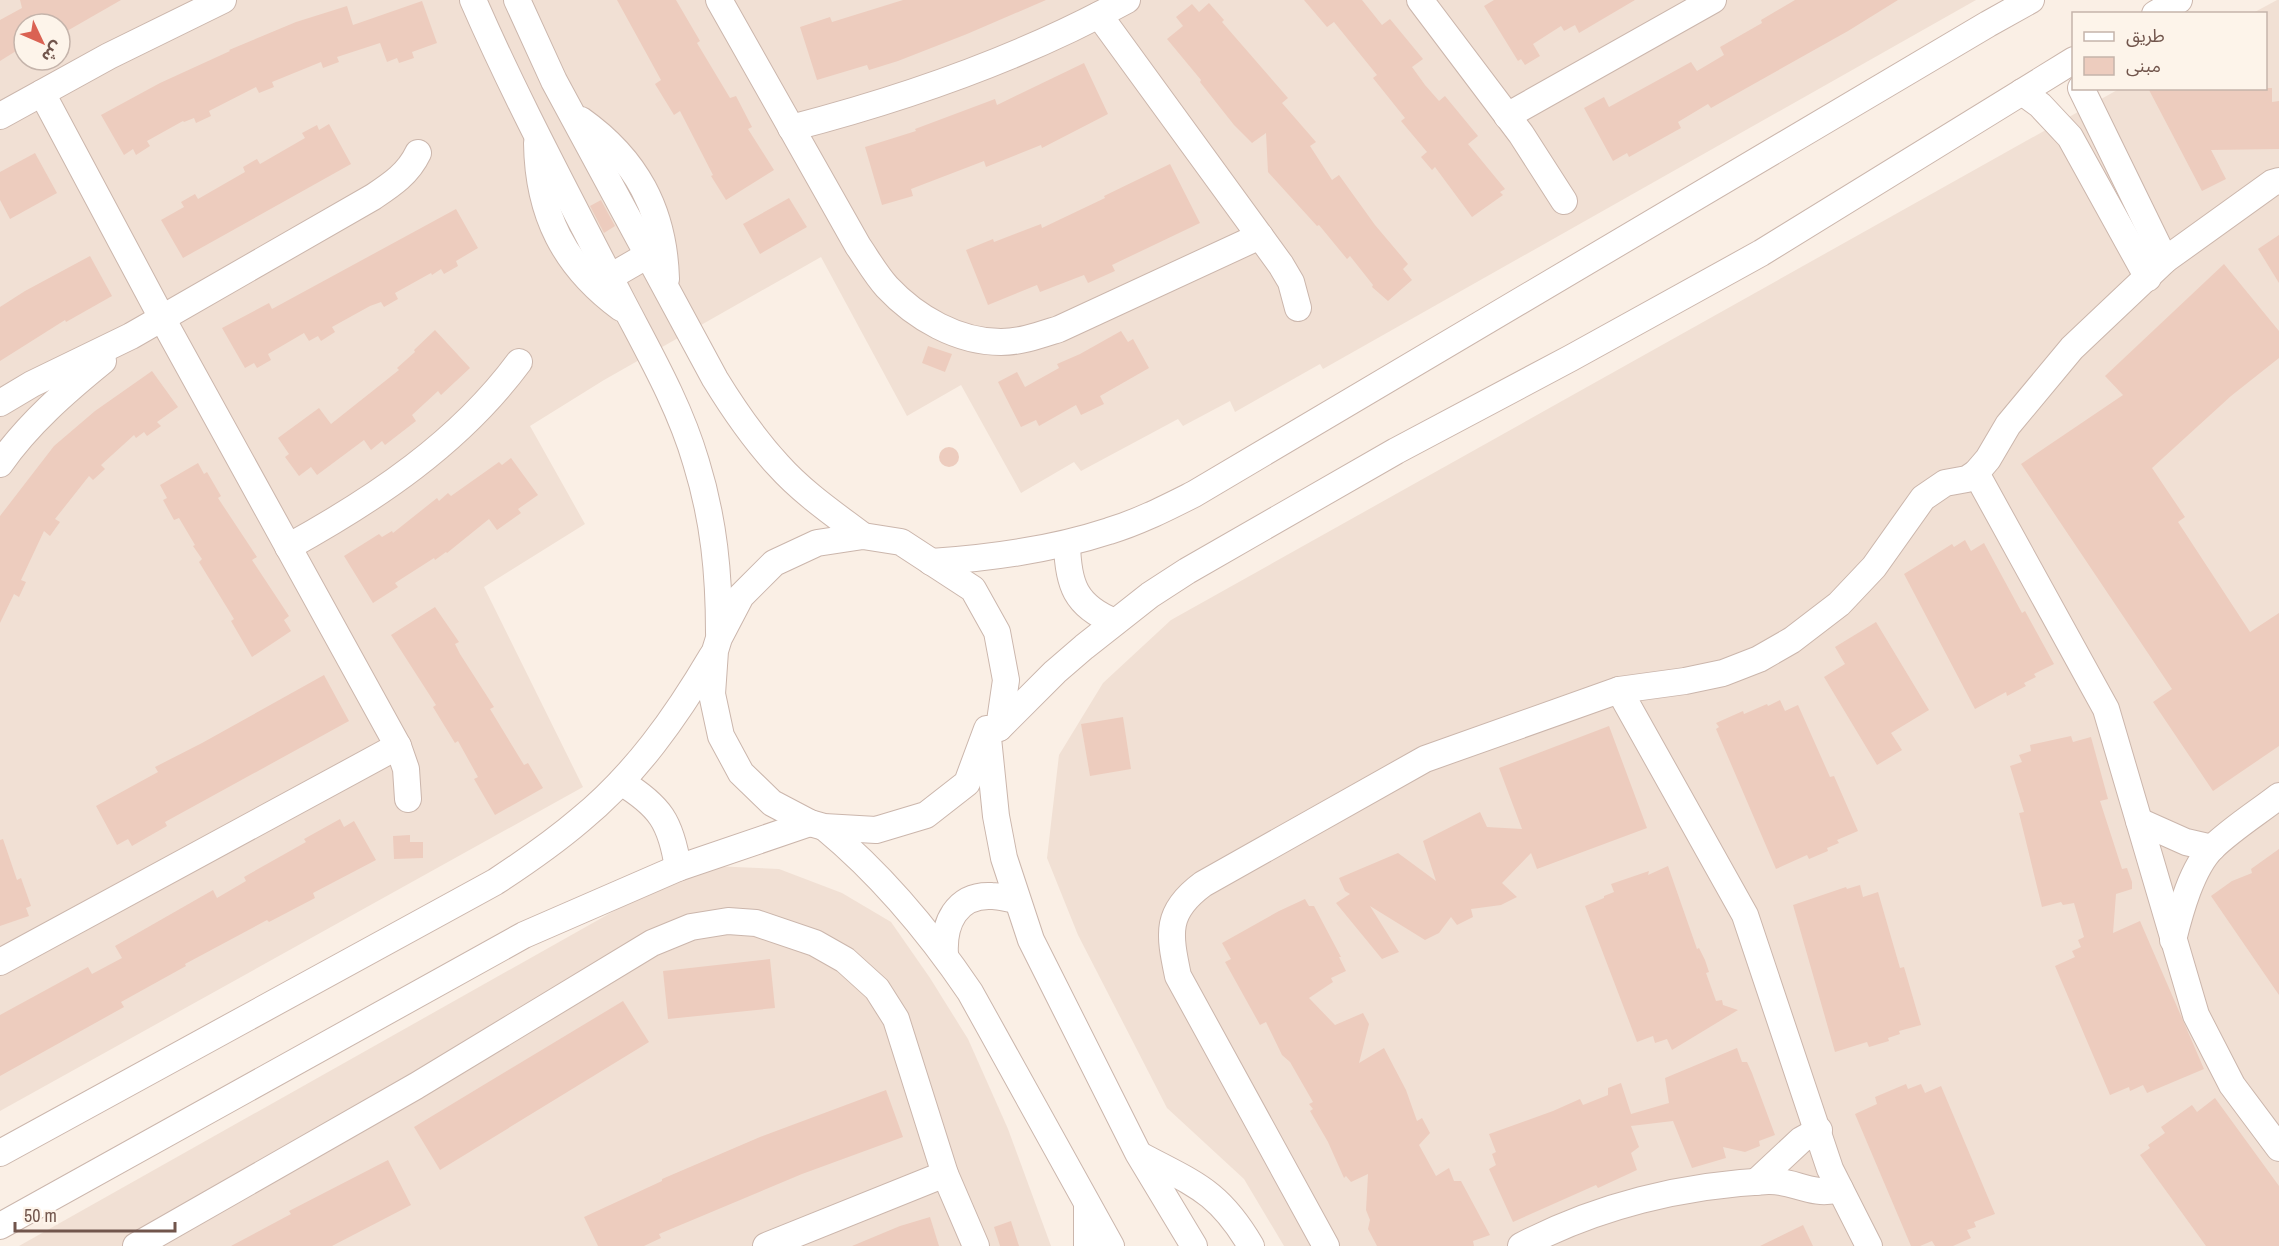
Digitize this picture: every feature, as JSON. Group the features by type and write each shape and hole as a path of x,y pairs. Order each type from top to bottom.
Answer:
{"street":[{"path":"0,116 146,36 223,0"},
{"path":"473,0 494,48 675,406 696,462 711,520 719,579 717,644 711,694 721,736 741,773 772,803 817,825 858,855 889,887 945,955 970,992 1111,1246"},
{"path":"517,0 537,45 586,141 715,380 744,425 779,466 819,503 863,536"},
{"path":"719,0 858,246 886,286 928,321 965,337 1002,342 1016,341 1059,329 1260,236"},
{"path":"791,128 840,115 954,77 1015,53 1127,0"},
{"path":"1420,0 1507,116 1564,201"},
{"path":"1507,116 1713,0"},
{"path":"931,562 1022,553 1067,544 1121,527 1194,494 2031,0"},
{"path":"2158,12 2179,0"},
{"path":"1099,15 1260,236 1291,282 1298,308"},
{"path":"1194,1246 1138,1154 1030,940 1004,858 996,816 993,729 1054,672 1115,622 1150,595 1225,548 1396,451 1761,253 2022,92 2072,66"},
{"path":"2082,90 2156,269"},
{"path":"2022,92 2040,105 2070,137 2156,269"},
{"path":"42,93 162,318 398,746 406,769 408,799"},
{"path":"572,114 600,134 617,150 644,187 658,219 665,253 666,288"},
{"path":"537,134 537,169 544,204 557,237 576,267 600,293 628,314"},
{"path":"551,161 586,141"},
{"path":"0,403 32,384 131,336 373,197 395,182 411,167 418,153"},
{"path":"1326,1246 1178,975 1171,933 1176,913 1187,896 1203,884 1425,759 1619,690 1723,673 1759,659 1792,640 1839,604 1874,567 1923,498 1945,483 1967,479 1976,473 1988,459 2008,426 2072,348 2156,269 2272,183 2279,181"},
{"path":"610,277 648,255"},
{"path":"0,464 24,433 46,411 131,336"},
{"path":"288,547 383,490 441,445 479,410 519,362"},
{"path":"1976,473 2106,709 2196,1014 2232,1085 2279,1148"},
{"path":"0,1153 495,882 539,852 582,819 621,782 662,733 687,697 741,596 774,563 817,543 863,536 901,542 973,590 997,632 1006,680 993,729 967,783 926,815 876,830 817,825 678,868 524,935 0,1226"},
{"path":"1067,544 1068,574 1074,591 1084,605 1098,616 1115,622"},
{"path":"1619,690 1745,915 1819,1130 1830,1169 1869,1246"},
{"path":"0,962 398,746"},
{"path":"621,782 644,796 662,816 674,841 678,868"},
{"path":"2173,940 2181,907 2194,876 2212,848 2279,796"},
{"path":"2139,821 2186,842 2212,848"},
{"path":"945,955 944,937 948,921 960,907 975,898 992,896 1016,900"},
{"path":"136,1246 416,1086 652,943 691,927 728,921 756,923 815,943 845,960 877,989 896,1019 945,1174 976,1246"},
{"path":"1756,1182 1794,1146 1819,1130"},
{"path":"1138,1154 1184,1176 1216,1199 1251,1246"},
{"path":"766,1246 945,1174"},
{"path":"1521,1246 1560,1227 1637,1201 1706,1187 1771,1181 1820,1192 1840,1189"},
{"path":"1087,1246 1088,1205"}],"shaded area":[{"path":"0,0 1976,0 1323,369 1320,364 1235,412 1230,401 1183,426 1178,419 1081,471 1074,462 1021,493 961,385 907,416 821,257 604,380 530,426 585,524 484,587 583,787 0,1111"},
{"path":"2279,0 2279,1246 1284,1246 1244,1179 1167,1108 1078,935 1047,858 1059,755 1103,683 1171,620 2117,90 2267,90 2267,12 2255,12"},
{"path":"712,866 779,869 842,893 891,922 968,1039 1008,1129 1051,1246 19,1246 630,902"}],"building":[{"path":"20,0 121,0 72,28 72,12 15,12 22,8"},
{"path":"617,0 676,0 700,41 697,43 730,98 736,96 752,127 748,129 774,170 726,200 711,176 713,175 680,111 674,115 655,84 661,80"},
{"path":"903,0 1046,0 898,61 869,70 867,65 817,80 800,27 830,17 832,22"},
{"path":"1304,0 1362,0 1382,25 1390,19 1423,59 1412,67 1425,85 1439,101 1445,96 1478,136 1468,144 1505,189 1500,192 1503,195 1472,217 1435,167 1432,170 1421,157 1427,152 1401,121 1405,118 1373,78 1377,75 1334,22 1327,27"},
{"path":"1494,0 1635,0 1579,33 1575,25 1564,31 1561,26 1533,44 1540,56 1525,65 1521,59 1518,61 1484,6"},
{"path":"1795,0 1898,0 1848,31 1711,108 1708,104 1678,122 1681,128 1629,157 1627,153 1613,161 1584,108 1604,97 1609,107 1691,62 1697,71 1724,55 1720,47 1762,23 1761,20"},
{"path":"422,1 437,43 412,52 414,58 399,63 397,58 387,62 380,43 337,57 339,62 323,68 321,62 272,82 274,87 259,93 256,87 209,111 211,116 196,123 194,118 183,121 147,141 150,146 136,155 133,149 124,155 101,115 160,83 229,50 296,22 347,6 353,25"},
{"path":"1209,3 1224,20 1222,22 1288,98 1282,103 1316,142 1310,146 1332,180 1339,175 1375,225 1408,264 1403,269 1412,280 1388,301 1372,287 1373,285 1350,256 1347,259 1319,225 1317,226 1268,172 1266,133 1252,143 1234,125 1167,39 1183,26 1176,17 1192,4 1199,12"},
{"path":"12,13 12,54 0,61 0,20"},
{"path":"1084,63 1108,114 1042,148 1041,145 986,167 984,161 911,189 913,196 882,205 865,147 916,131 915,129 995,99 997,105"},
{"path":"2267,88 2272,88 2272,102 2279,101 2279,149 2211,150 2226,179 2202,191 2149,90 2267,90"},
{"path":"329,124 351,164 183,258 161,220 184,207 181,202 195,194 198,199 245,172 243,167 257,159 260,164 305,138 302,133 317,125 319,130"},
{"path":"35,153 57,193 10,219 0,200 0,172"},
{"path":"1170,164 1200,223 1112,265 1115,271 1088,283 1084,275 1040,292 1037,285 988,305 966,250 1041,224 1042,228"},
{"path":"789,198 807,227 760,254 743,224"},
{"path":"601,200 615,226 604,233 590,206"},
{"path":"456,209 478,248 456,261 458,266 444,274 441,269 432,275 431,273 395,293 398,299 384,307 381,302 370,306 332,327 335,332 321,341 318,336 309,341 304,333 268,354 271,360 257,368 254,363 245,368 222,328 269,303 272,309"},
{"path":"2279,235 2279,283 2258,249"},
{"path":"90,256 112,296 66,322 65,320 0,361 0,307"},
{"path":"2224,264 2279,331 2279,358 2231,396 2152,468 2185,517 2178,522 2250,632 2279,613 2279,746 2213,791 2153,702 2172,689 2021,464 2123,395 2105,376"},
{"path":"435,330 470,368 441,395 438,391 412,415 416,421 385,445 382,441 371,450 364,440 317,475 311,467 299,476 285,457 289,454 278,438 319,408 331,424 399,370 397,368"},
{"path":"1121,331 1128,342 1133,339 1149,368 1100,396 1104,404 1081,415 1076,405 1039,426 1036,420 1021,427 998,382 1017,372 1025,387 1059,368 1057,364"},
{"path":"928,346 952,354 945,372 922,363"},
{"path":"152,371 178,407 157,422 161,426 147,436 144,432 136,438 134,435 101,465 105,469 93,480 89,476 55,519 60,522 50,536 44,531 21,580 26,582 19,597 14,594 0,623 0,516 54,446 95,411"},
{"path":"949,447 956,450 959,457 956,464 949,467 942,464 939,457 942,450"},
{"path":"511,458 538,495 518,509 521,513 497,530 489,519 447,553 435,560 434,558 395,583 398,587 373,603 344,556 379,534 382,537 392,531 393,533 437,498 439,501 448,493 451,496 499,462 502,465"},
{"path":"198,463 204,474 207,472 221,496 218,498 257,557 252,560 289,616 284,620 291,631 252,657 231,621 234,619 199,562 202,559 193,546 195,545 179,518 174,520 163,500 167,498 160,485"},
{"path":"1965,540 1971,551 1984,543 2022,613 2025,611 2054,664 2034,674 2036,677 2024,683 2026,686 2007,696 2006,692 1975,709 1904,574 1952,544 1954,547"},
{"path":"435,607 459,642 455,644 460,654 494,707 490,709 524,765 528,763 543,788 495,815 474,779 478,777 458,741 455,743 433,707 436,705 391,635"},
{"path":"1876,622 1929,710 1891,733 1902,750 1877,765 1824,677 1845,664 1835,647"},
{"path":"324,675 349,721 165,822 167,826 132,846 128,839 117,845 96,806 158,772 155,767"},
{"path":"1780,700 1785,711 1798,705 1830,777 1834,776 1858,831 1837,840 1839,843 1827,848 1828,851 1809,859 1807,855 1776,869 1716,729 1719,727 1716,723 1743,711 1744,714"},
{"path":"1123,717 1131,769 1090,776 1081,724"},
{"path":"1609,726 1647,828 1537,869 1531,853 1502,883 1517,897 1501,905 1471,909 1473,917 1457,925 1451,917 1439,933 1425,940 1370,906 1399,952 1382,959 1336,903 1350,894 1345,891 1339,878 1398,853 1436,881 1423,841 1480,812 1487,827 1522,829 1499,768"},
{"path":"2071,736 2073,742 2091,737 2108,799 2100,801 2122,869 2127,868 2132,882 2132,889 2116,894 2113,933 2140,921 2204,1069 2147,1093 2143,1085 2130,1091 2129,1087 2110,1095 2055,966 2075,957 2072,951 2081,947 2078,940 2084,937 2074,903 2063,905 2061,902 2042,907 2019,813 2024,812 2010,766 2022,762 2019,755 2031,751 2030,745"},
{"path":"340,819 344,827 354,821 376,860 313,893 315,898 269,922 267,920 185,964 186,966 121,1002 124,1007 0,1076 0,1015 88,967 92,974 122,958 115,946 213,890 217,898 246,881 244,877 306,842 304,839"},
{"path":"410,835 410,842 423,842 423,858 394,859 393,836"},
{"path":"3,839 17,880 21,878 31,906 26,908 29,916 0,926 0,840"},
{"path":"2279,849 2279,995 2211,896 2232,881 2252,873 2251,869"},
{"path":"1668,866 1697,949 1699,948 1705,960 1709,972 1706,973 1716,1001 1722,1000 1723,1005 1738,1010 1672,1050 1667,1039 1655,1043 1653,1036 1637,1042 1585,906 1614,892 1611,884 1649,871 1648,875"},
{"path":"1860,885 1863,897 1878,892 1900,968 1904,967 1921,1025 1899,1031 1900,1034 1888,1038 1889,1041 1869,1047 1867,1042 1835,1052 1793,905 1846,887 1847,889"},
{"path":"1305,899 1309,906 1314,906 1346,971 1331,978 1333,982 1309,998 1335,1025 1363,1013 1369,1024 1359,1063 1384,1048 1406,1090 1417,1121 1422,1118 1430,1133 1419,1145 1436,1176 1449,1168 1454,1181 1461,1181 1490,1235 1473,1241 1474,1246 1377,1246 1368,1229 1370,1220 1366,1210 1368,1174 1351,1182 1346,1176 1344,1178 1328,1142 1310,1111 1313,1109 1309,1104 1313,1102 1290,1062 1282,1055 1266,1022 1260,1025 1225,962 1231,959 1222,943"},
{"path":"770,959 775,1008 668,1019 663,971"},
{"path":"623,1001 649,1042 440,1170 414,1127"},
{"path":"1737,1048 1742,1062 1747,1062 1752,1073 1775,1135 1759,1141 1760,1146 1745,1152 1723,1147 1726,1158 1692,1168 1673,1121 1631,1126 1639,1147 1631,1153 1637,1170 1598,1188 1596,1185 1513,1222 1489,1169 1496,1165 1492,1154 1496,1152 1489,1134 1580,1099 1583,1105 1608,1095 1608,1088 1621,1083 1631,1114 1669,1103 1665,1078"},
{"path":"1906,1084 1908,1089 1921,1084 1925,1093 1941,1086 1995,1214 1974,1222 1976,1227 1967,1230 1971,1238 1953,1246 1935,1246 1932,1241 1920,1246 1911,1246 1855,1114 1877,1104 1875,1097"},
{"path":"886,1090 903,1137 802,1174 659,1234 661,1238 644,1246 598,1246 584,1217 662,1179 760,1137"},
{"path":"2215,1098 2279,1186 2279,1246 2206,1246 2140,1155 2150,1148 2148,1145 2165,1133 2161,1127 2192,1105 2197,1112"},
{"path":"388,1160 411,1205 332,1246 231,1246 291,1214 289,1211"},
{"path":"930,1217 939,1246 852,1246 900,1226"},
{"path":"1011,1221 1019,1246 1000,1246 994,1227"},
{"path":"1803,1225 1813,1246 1760,1246"}]}
